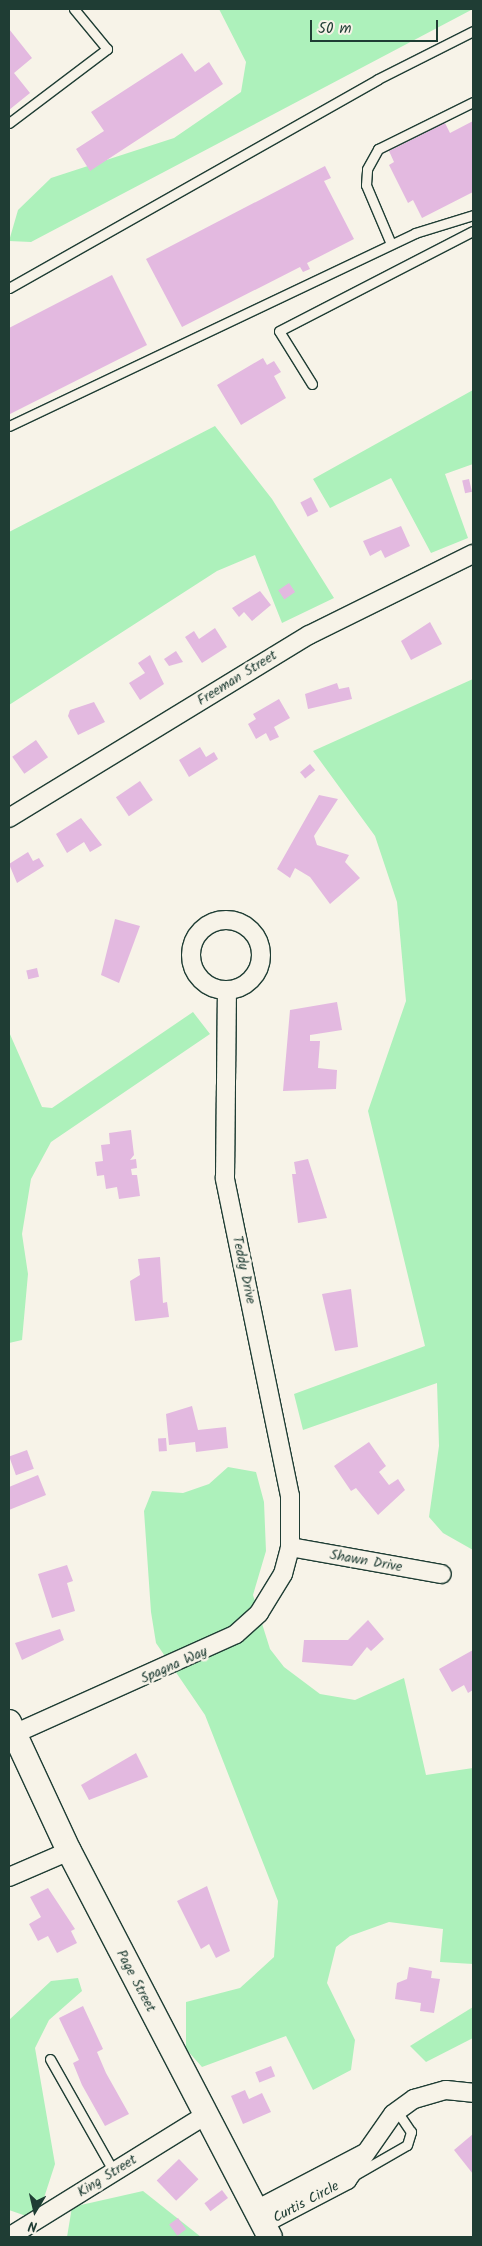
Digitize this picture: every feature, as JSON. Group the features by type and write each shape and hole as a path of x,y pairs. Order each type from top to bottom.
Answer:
{"main road":[{"name":"Page Street","path":"11,1728 69,1852 263,2224"}],"street":[{"name":"Freeman Street","path":"9,818 309,634 473,554"},
{"path":"229,920 245,925 257,938 261,961 249,982 227,990 200,978 191,951 208,924 229,920"},
{"name":"Teddy Drive","path":"227,990 225,1178 290,1496 290,1547"},
{"name":"Shawn Drive","path":"290,1547 442,1574"},
{"name":"Spagna Way","path":"11,1728 236,1634 273,1594 290,1547"},
{"path":"9,1877 69,1852"},
{"name":"Curtis Circle","path":"263,2224 346,2180 397,2111 435,2091 473,2093"},
{"name":"King Street","path":"9,2237 206,2115"},
{"name":"Curtis Circle","path":"263,2224 365,2153"}],"lane":[{"path":"9,122 106,49 74,9"},
{"path":"9,288 378,79 473,32"},
{"path":"391,244 366,185 367,169 378,149 473,102"},
{"path":"9,426 391,244 473,215"},
{"path":"312,384 279,331 473,232"},
{"path":"50,2059 114,2172"},
{"path":"346,2180 407,2145 410,2130 397,2111"}],"green space":[{"path":"219,9 473,9 31,242 9,241 18,210 51,178 174,138 241,92 246,62"},
{"path":"473,390 473,464 445,474 468,538 431,553 391,478 330,508 313,479"},
{"path":"215,426 272,499 334,598 282,623 255,555 217,571 9,705 9,532"},
{"path":"473,679 473,1550 443,1533 429,1517 439,1446 437,1383 303,1430 294,1394 425,1346 368,1111 406,1001 397,902 375,836 313,751"},
{"path":"193,1012 210,1034 51,1142 31,1179 22,1234 28,1274 22,1340 9,1343 9,1032 42,1107 52,1108"},
{"path":"228,1467 256,1472 264,1502 266,1551 253,1595 270,1649 284,1667 320,1694 355,1700 404,1678 426,1775 473,1768 473,1964 440,1962 443,1929 389,1922 350,1936 336,1947 327,1983 355,2040 351,2070 313,2090 286,2036 202,2067 186,2049 186,2002 240,1988 274,1957 278,1901 205,1715 156,1643 151,1612 144,1511 152,1491 183,1493 209,1484"},
{"path":"78,1978 82,1991 49,2020 35,2048 55,2164 41,2207 29,2217 9,2210 9,2020 51,1981"},
{"path":"473,2007 473,2038 426,2062 410,2046"},
{"path":"143,2191 201,2237 67,2237 72,2207"}],"building":[{"path":"9,29 32,58 14,73 30,93 9,110"},
{"path":"182,53 195,72 209,62 223,84 90,171 76,149 104,131 91,112"},
{"path":"473,121 473,192 422,218 413,200 408,203 389,165 394,162 389,151 445,123 450,133"},
{"path":"325,166 331,178 324,181 354,239 307,263 310,269 303,272 300,267 182,327 146,259"},
{"path":"112,275 147,345 10,414 9,328"},
{"path":"263,358 267,365 274,361 281,372 274,376 286,398 241,425 217,385"},
{"path":"469,479 472,492 465,493 462,481"},
{"path":"311,497 318,511 308,517 300,502"},
{"path":"401,526 410,546 385,558 381,550 370,556 363,541"},
{"path":"289,583 295,592 284,599 278,590"},
{"path":"260,591 271,605 252,621 244,612 239,617 232,608"},
{"path":"430,622 442,644 411,660 401,641"},
{"path":"215,628 227,647 202,663 185,637 194,631 199,639"},
{"path":"176,651 183,662 169,666 164,659"},
{"path":"150,655 164,684 140,700 129,683 145,673 138,663"},
{"path":"337,683 339,689 349,687 352,699 308,709 305,694"},
{"path":"279,699 290,718 274,727 279,737 270,741 266,733 256,739 248,724 256,719 253,714"},
{"path":"94,702 105,722 78,735 68,716 70,710"},
{"path":"36,740 48,757 24,774 12,757"},
{"path":"200,747 206,757 214,752 218,759 189,777 179,760"},
{"path":"310,764 315,770 305,778 300,772"},
{"path":"140,781 153,800 129,816 116,797"},
{"path":"319,795 338,799 314,836 317,845 349,855 345,862 360,878 330,904 310,877 295,868 290,878 277,869"},
{"path":"81,818 102,845 90,852 84,842 67,853 56,834"},
{"path":"28,852 33,861 39,858 44,866 17,883 9,864"},
{"path":"115,919 140,926 119,983 101,975"},
{"path":"37,968 39,977 28,979 26,970"},
{"path":"337,1002 342,1030 310,1035 310,1041 320,1041 318,1068 337,1070 336,1089 283,1091 290,1010"},
{"path":"131,1130 134,1155 130,1160 136,1159 137,1168 131,1169 132,1175 137,1175 140,1196 119,1199 117,1187 106,1189 104,1175 97,1176 95,1162 103,1161 101,1145 110,1144 109,1133"},
{"path":"308,1159 327,1218 298,1223 292,1174 296,1174 294,1162"},
{"path":"160,1257 163,1303 167,1302 169,1317 135,1321 130,1281 140,1275 138,1259"},
{"path":"351,1289 358,1347 335,1351 322,1294"},
{"path":"192,1406 198,1430 226,1427 228,1448 196,1452 195,1442 169,1445 166,1414"},
{"path":"166,1438 167,1451 159,1452 158,1439"},
{"path":"369,1442 386,1466 379,1472 389,1485 398,1479 405,1490 378,1515 356,1488 351,1491 334,1466"},
{"path":"27,1450 34,1469 16,1475 9,1456"},
{"path":"38,1475 46,1495 9,1510 9,1487"},
{"path":"67,1565 73,1581 67,1583 75,1611 52,1618 38,1574"},
{"path":"368,1620 384,1639 371,1651 367,1647 352,1666 302,1662 304,1640 348,1640"},
{"path":"60,1629 64,1640 22,1660 15,1643"},
{"path":"473,1650 473,1690 468,1693 464,1685 452,1692 439,1669"},
{"path":"136,1753 148,1777 89,1800 81,1785"},
{"path":"207,1886 230,1951 216,1958 209,1944 201,1949 177,1901"},
{"path":"48,1888 75,1929 71,1931 77,1943 57,1953 48,1936 38,1941 29,1924 41,1917 30,1897"},
{"path":"409,1967 432,1971 431,1978 440,1979 434,2013 420,2011 421,2003 395,1999 397,1983 407,1979"},
{"path":"83,2006 103,2049 97,2052 106,2073 129,2114 105,2126 82,2085 73,2063 79,2060 59,2018"},
{"path":"271,2066 275,2076 259,2083 255,2072"},
{"path":"245,2090 249,2099 262,2093 271,2112 243,2124 231,2096"},
{"path":"473,2134 473,2174 454,2150"},
{"path":"179,2159 198,2179 176,2201 157,2181"},
{"path":"222,2190 228,2198 210,2211 204,2203"},
{"path":"178,2218 186,2229 177,2236 169,2224"}]}
